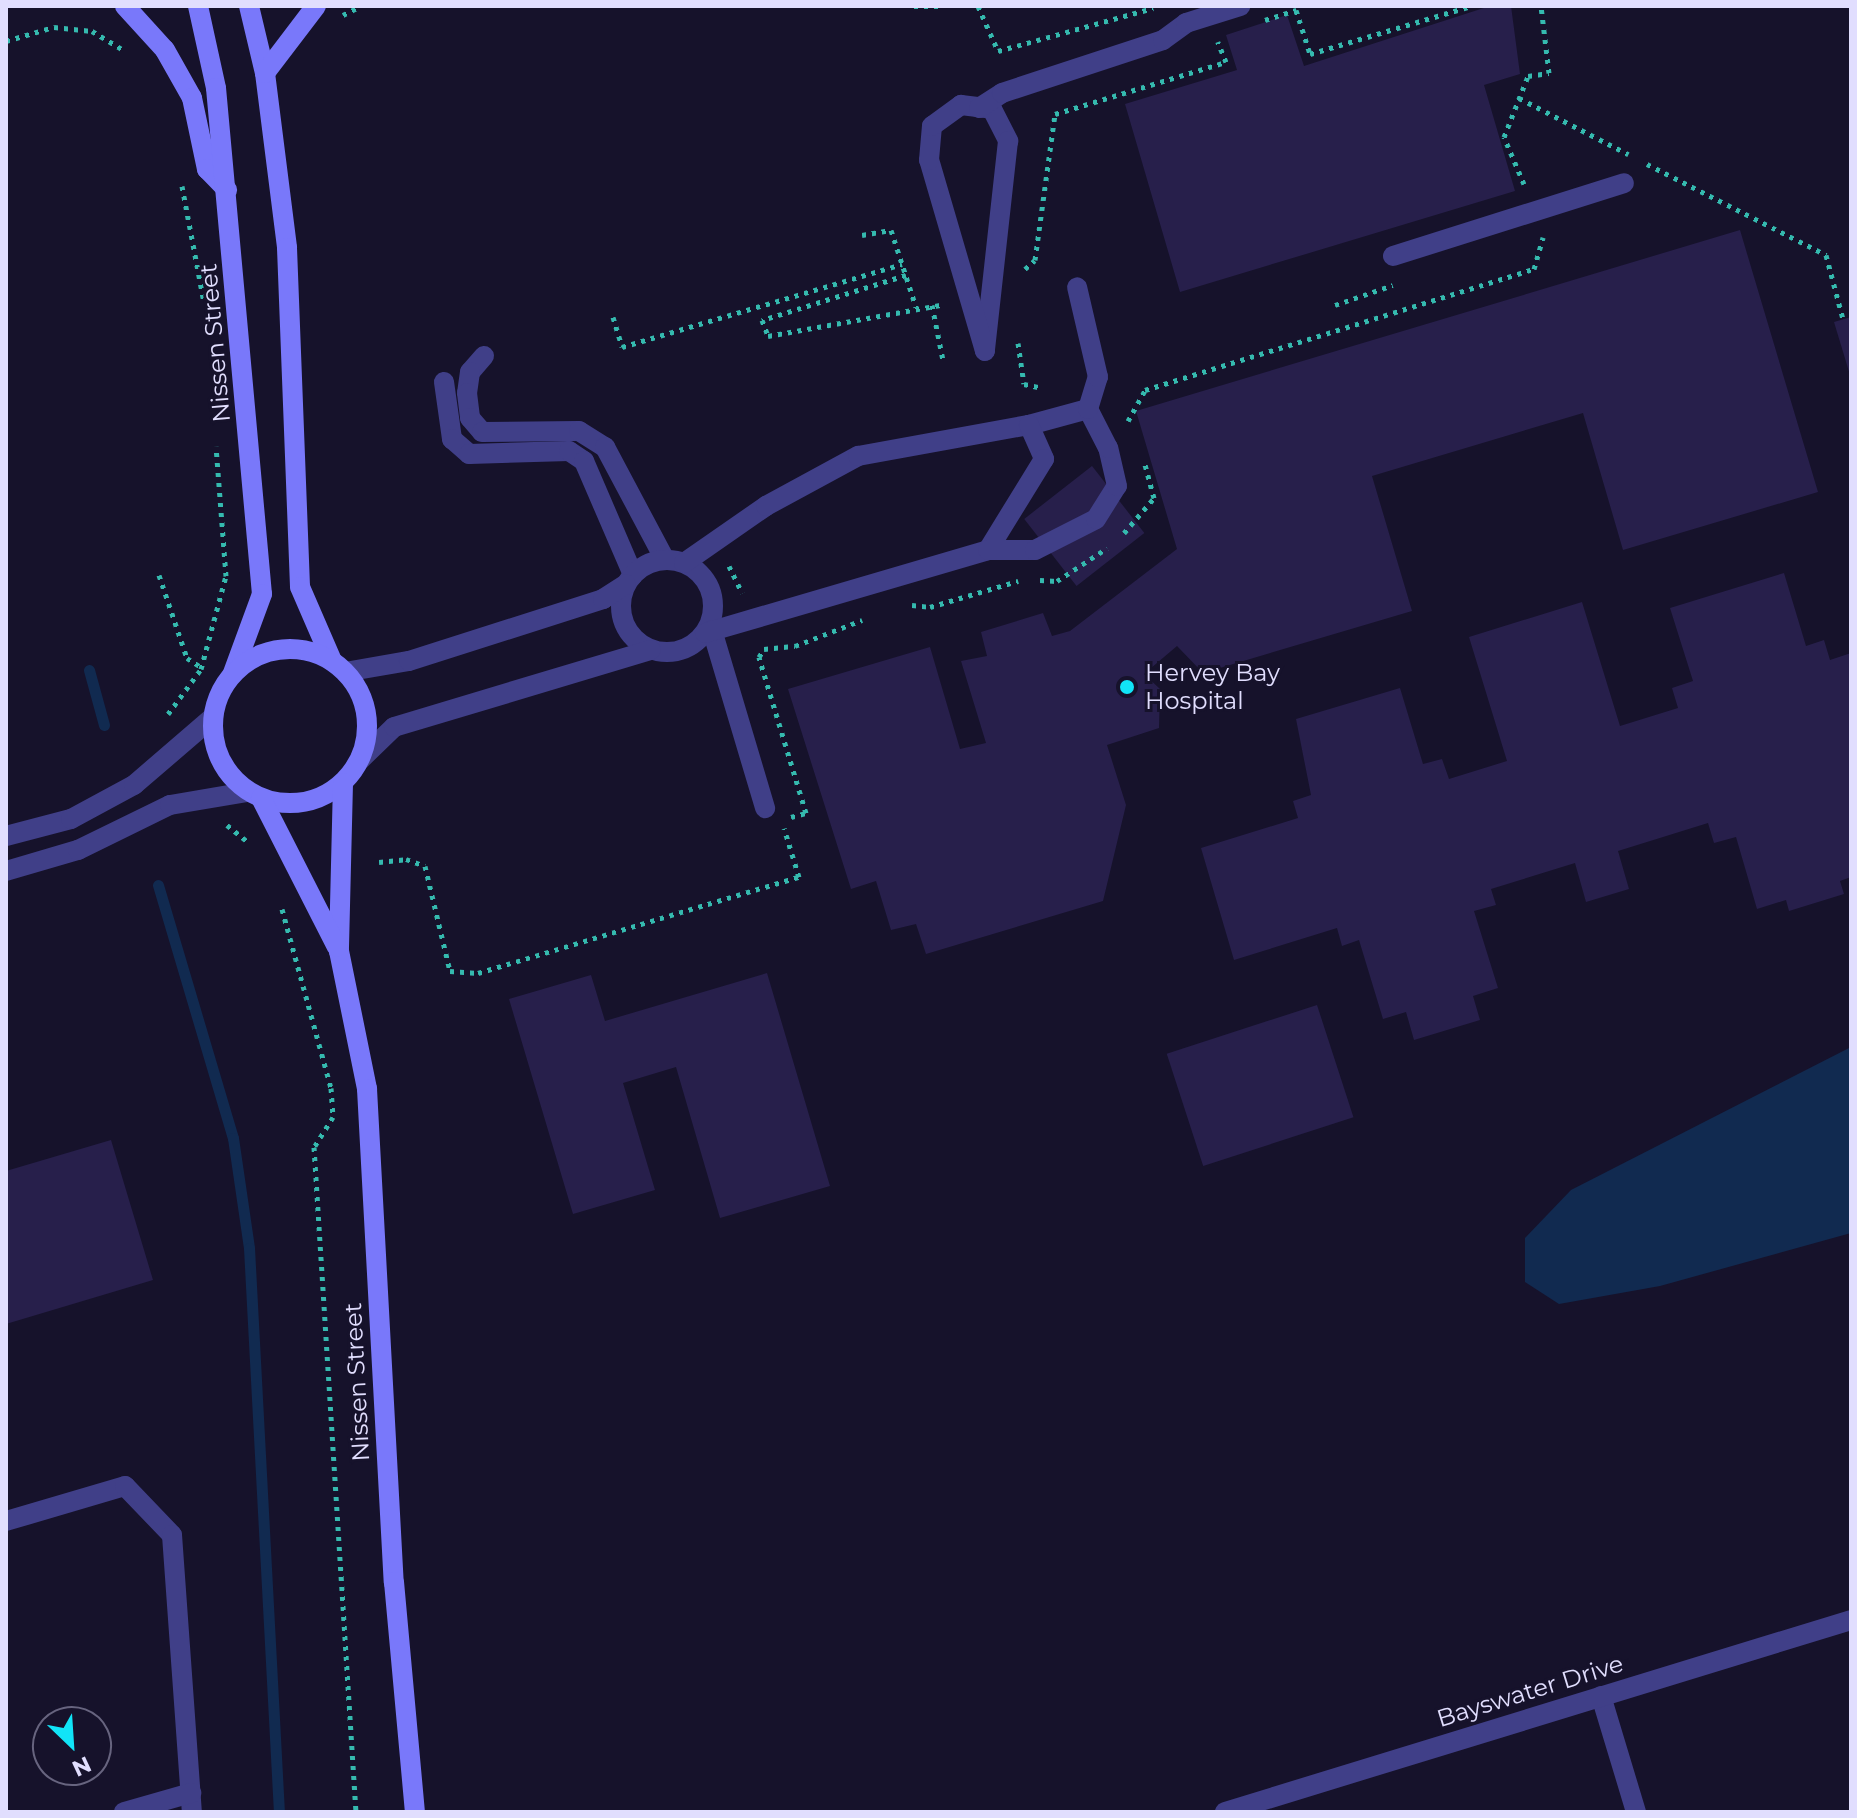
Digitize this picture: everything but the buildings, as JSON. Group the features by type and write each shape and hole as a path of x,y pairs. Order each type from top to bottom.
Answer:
{"street":[{"path":"125,6 165,50 185,86 207,169 227,190"},
{"name":"Nissen Street","path":"198,6 216,88 262,594 233,673"},
{"path":"249,6 265,73 287,248 300,587 338,667 365,705 360,760"},
{"path":"265,73 316,6"},
{"path":"979,108 992,109 1008,141 985,351 929,160 932,126 961,105 979,108 1002,93 1163,40 1186,23 1240,6"},
{"path":"1393,256 1624,183"},
{"path":"6,871 78,850 170,805 253,795 304,802 343,783 360,760 394,727 651,650 681,650 708,632 988,550 1035,550 1096,519 1117,486 1108,448 1088,409 1098,377 1077,287"},
{"path":"484,356 470,372 467,393 470,418 482,432 579,431 605,447 674,562 711,593 708,632 765,808"},
{"path":"444,382 452,439 469,454 569,451 584,461 629,580 621,599 627,630 651,650"},
{"path":"6,836 71,819 134,785 213,717 233,673 280,649 338,667 409,661 603,599 629,580 674,562 766,506 858,456 1029,425 1088,409"},
{"path":"988,550 1044,459 1029,425"},
{"path":"213,717 218,757 253,795"},
{"name":"Nissen Street","path":"343,783 339,951 367,1089 394,1582 415,1812"},
{"name":"Nissen Street","path":"253,795 339,951"},
{"path":"6,1521 125,1486 172,1535 191,1803 124,1812"},
{"name":"Bayswater Drive","path":"1225,1812 1851,1620"},
{"path":"1601,1696 1636,1812"}],"path":[{"path":"338,8 345,18 361,6"},
{"path":"914,6 941,6"},
{"path":"978,6 998,51 1161,6"},
{"path":"1254,23 1296,10 1310,54 1471,6"},
{"path":"1528,190 1504,137 1528,76 1549,73 1541,6"},
{"path":"6,41 54,27 92,31 130,59"},
{"path":"1017,276 1035,260 1055,114 1226,62 1216,36 1227,32"},
{"path":"1519,98 1826,255 1843,319"},
{"path":"181,179 208,316"},
{"path":"1132,432 1128,420 1145,390 1534,269 1545,245 1539,224"},
{"path":"862,235 891,230 916,307"},
{"path":"1335,305 1391,290 1393,256"},
{"path":"613,317 622,347 902,264"},
{"path":"906,275 762,320 768,336 916,307 953,305"},
{"path":"932,305 943,360"},
{"path":"1016,331 1024,384 1055,386"},
{"path":"1124,403 1135,406"},
{"path":"905,605 930,607 1023,580 1057,581 1088,565 1154,498 1142,456"},
{"path":"165,718 201,667 226,576 216,460"},
{"path":"724,556 746,601"},
{"path":"159,575 187,658 201,667"},
{"path":"379,862 406,859 425,866 450,971 478,973 799,877 782,820 806,813 759,657 764,649 810,642 865,618"},
{"path":"217,826 230,825 260,852"},
{"path":"277,897 331,1088 333,1117 314,1147 356,1812"}],"water":[{"path":"1851,1047 1851,1233 1660,1286 1559,1304 1525,1282 1525,1238 1571,1190"}],"waterway":[{"path":"89,670 104,725"},
{"path":"158,885 233,1138 249,1248 279,1812"}],"place":[{"name":"Hervey Bay Hospital","path":"1127,687"}]}
